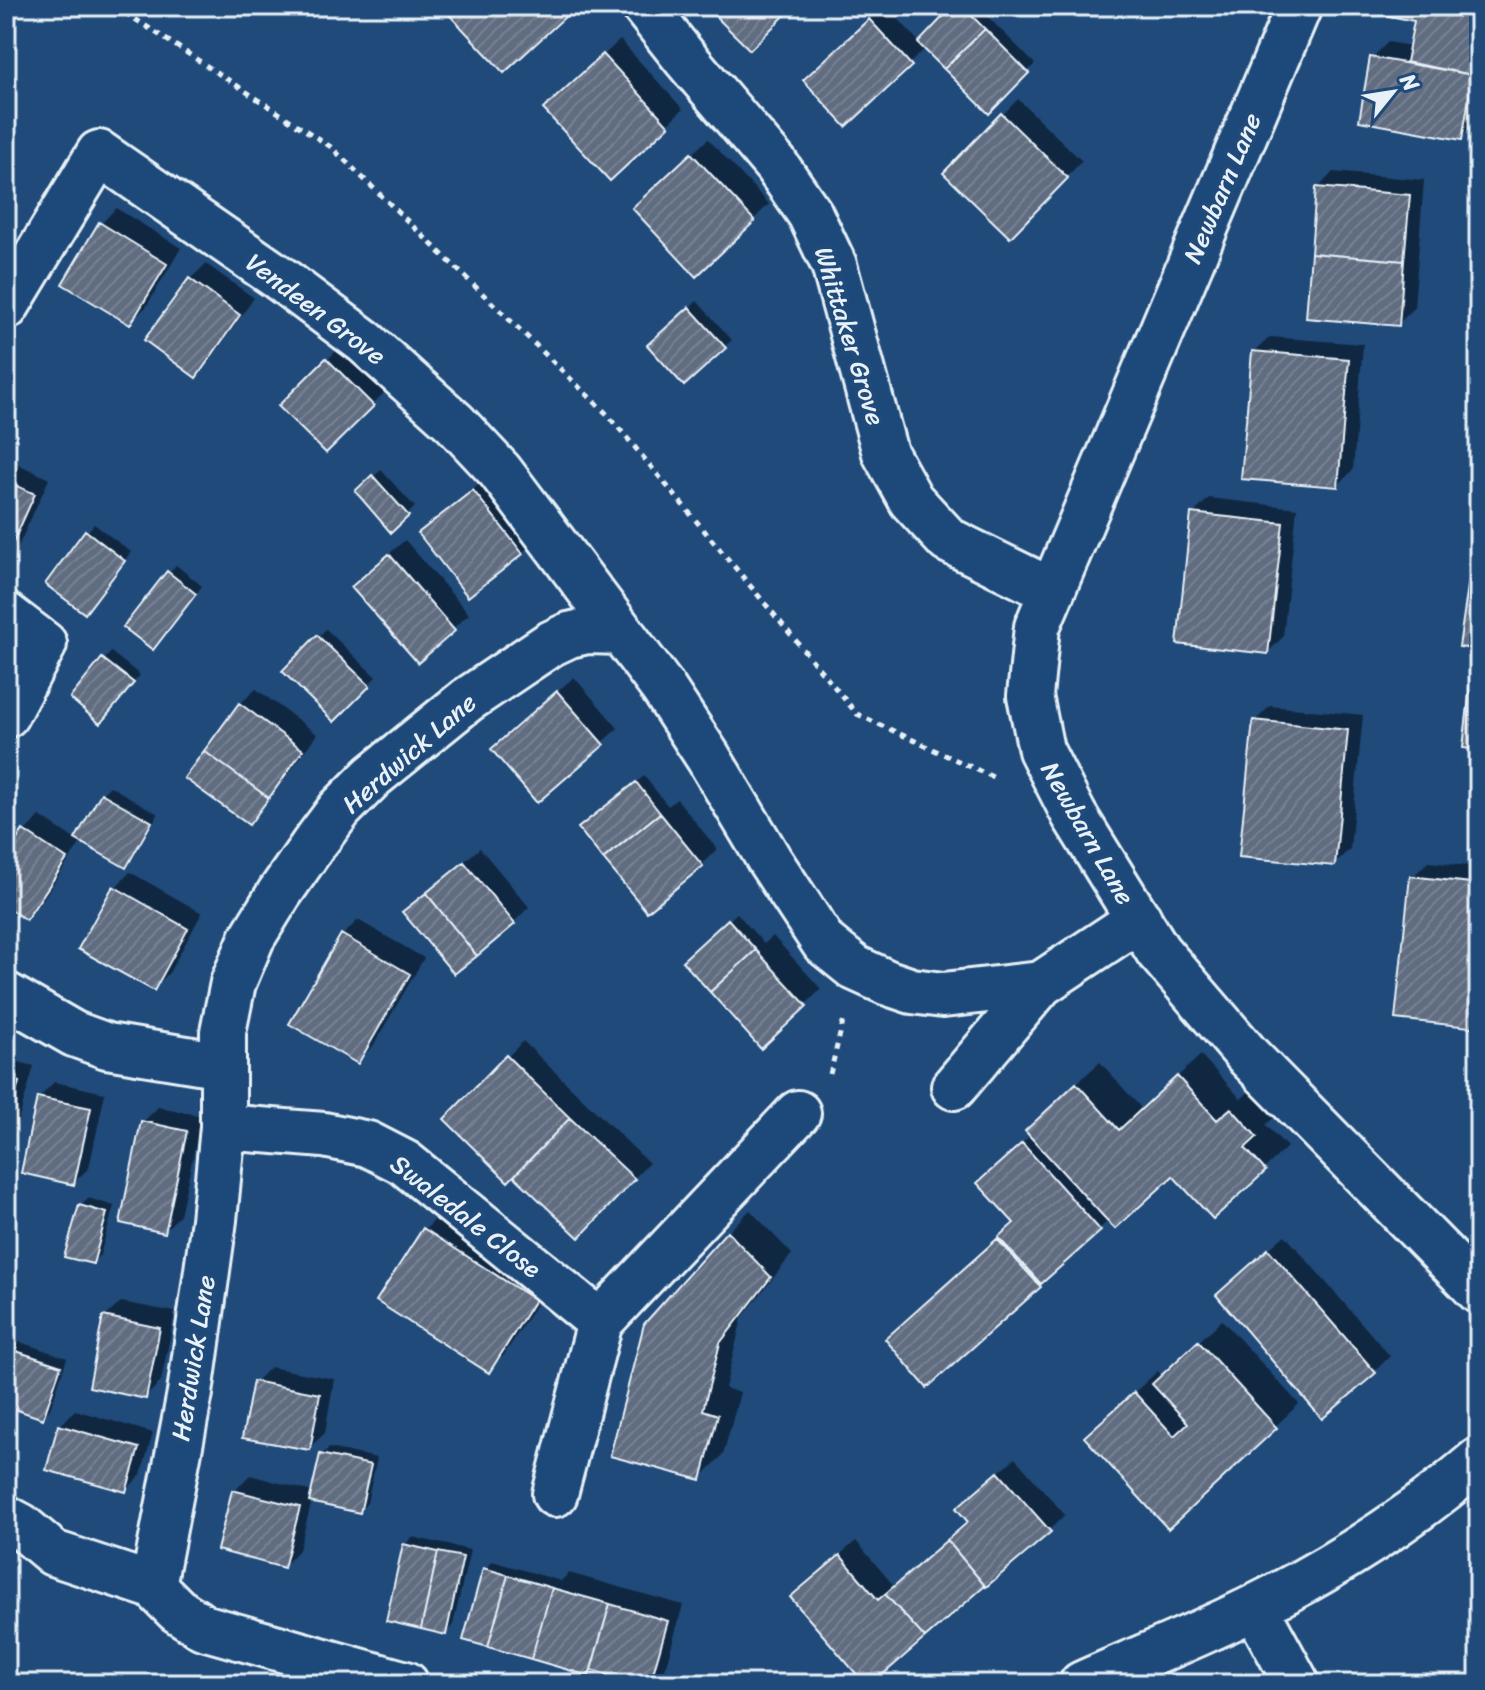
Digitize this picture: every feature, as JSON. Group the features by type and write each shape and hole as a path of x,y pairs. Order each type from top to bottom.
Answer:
{"street":[{"name":"Whittaker Grove","path":"644,6 776,165 810,214 834,265 885,453 911,500 948,540 1052,591"},
{"name":"Newbarn Lane","path":"1299,6 1037,627 1030,696 1041,750 1074,815 1158,951 1249,1057 1479,1291"},
{"name":"Vendeen Grove","path":"6,307 99,153 278,277 365,342 455,423 500,471 621,632"},
{"path":"6,615 44,644 6,715"},
{"name":"Herdwick Lane","path":"153,1586 190,1393 214,1220 223,1127 223,1032 233,983 252,938 279,894 340,809 373,776 467,700 550,644 587,631 621,632"},
{"path":"621,632 663,688 824,943 855,968 912,991 943,995 1041,984"},
{"path":"954,1087 1041,984 1139,919"},
{"path":"6,995 74,1034 107,1046 223,1065"},
{"path":"555,1494 600,1322 798,1113"},
{"name":"Swaledale Close","path":"223,1127 324,1135 368,1144 405,1163 600,1322"},
{"path":"1082,1684 1255,1607 1349,1555 1441,1493 1479,1460"},
{"path":"6,1518 21,1526 53,1553 153,1586 177,1610 203,1627 406,1684"},
{"path":"1255,1607 1297,1684"}],"path":[{"path":"115,6 331,147 608,415 857,714 1002,781"},
{"path":"798,1113 827,1089 855,968"}],"building":[{"path":"441,6 557,6 566,16 504,73"},
{"path":"705,6 794,6 750,50"},
{"path":"953,6 962,6 985,29 944,69 918,43"},
{"path":"1387,6 1479,6 1479,46 1473,75 1406,62 1414,21 1385,15"},
{"path":"869,19 912,66 846,127 803,80"},
{"path":"985,29 1029,73 989,114 944,69"},
{"path":"603,54 669,126 610,181 543,109"},
{"path":"1370,57 1473,75 1462,140 1359,121"},
{"path":"1001,113 1068,178 1010,238 943,173"},
{"path":"691,153 755,221 696,277 632,208"},
{"path":"1316,187 1410,195 1404,261 1311,253"},
{"path":"99,222 167,264 130,325 62,284"},
{"path":"1311,253 1404,261 1399,326 1306,318"},
{"path":"189,278 240,315 196,378 144,340"},
{"path":"689,307 726,348 684,386 647,345"},
{"path":"1252,351 1349,359 1338,487 1241,479"},
{"path":"326,358 374,406 326,453 278,406"},
{"path":"372,475 409,516 391,533 355,491"},
{"path":"6,481 35,494 6,558"},
{"path":"473,490 523,554 468,597 418,533"},
{"path":"1191,513 1283,523 1268,654 1177,644"},
{"path":"1479,525 1479,650 1459,647"},
{"path":"85,530 125,561 85,614 45,584"},
{"path":"389,554 455,631 418,663 351,587"},
{"path":"167,571 196,594 153,650 123,627"},
{"path":"317,635 370,686 334,722 282,671"},
{"path":"102,658 134,683 100,724 70,698"},
{"path":"1471,679 1479,680 1479,750 1463,748"},
{"path":"557,691 604,745 537,803 491,749"},
{"path":"239,703 303,750 269,798 204,751"},
{"path":"1253,720 1348,730 1335,866 1239,857"},
{"path":"204,751 269,798 249,825 184,778"},
{"path":"636,782 660,813 603,859 578,828"},
{"path":"101,793 152,822 126,868 75,839"},
{"path":"660,813 703,866 647,912 603,859"},
{"path":"23,830 67,859 26,920 6,907 6,856"},
{"path":"464,862 515,924 477,956 426,893"},
{"path":"1410,876 1479,884 1479,1028 1395,1019"},
{"path":"113,886 188,929 154,991 78,949"},
{"path":"426,893 477,956 454,974 402,912"},
{"path":"728,919 756,950 710,992 682,961"},
{"path":"341,934 410,974 358,1064 289,1024"},
{"path":"756,950 807,1006 761,1049 710,992"},
{"path":"506,1055 570,1118 508,1182 444,1119"},
{"path":"1177,1076 1217,1120 1231,1108 1257,1137 1245,1148 1266,1171 1213,1219 1173,1176 1115,1229 1025,1131 1076,1083 1119,1130"},
{"path":"6,1078 19,1082 6,1130"},
{"path":"37,1097 91,1108 74,1185 21,1173"},
{"path":"570,1118 635,1179 579,1238 514,1176"},
{"path":"141,1121 187,1131 165,1233 120,1223"},
{"path":"1022,1143 1101,1231 1041,1284 998,1237 1014,1223 977,1183"},
{"path":"79,1205 107,1213 93,1264 64,1257"},
{"path":"423,1228 535,1300 489,1373 376,1301"},
{"path":"727,1231 771,1277 720,1343 703,1410 718,1415 701,1480 610,1456 644,1324"},
{"path":"997,1239 1041,1287 927,1388 885,1339"},
{"path":"1268,1249 1376,1373 1322,1419 1216,1295"},
{"path":"103,1316 160,1328 146,1399 89,1387"},
{"path":"1198,1341 1277,1428 1168,1529 1084,1437 1134,1392 1174,1436 1188,1423 1152,1384"},
{"path":"10,1349 61,1366 43,1419 6,1406 6,1362"},
{"path":"253,1381 320,1394 310,1450 242,1438"},
{"path":"58,1425 139,1448 126,1492 46,1470"},
{"path":"320,1454 371,1465 360,1513 309,1502"},
{"path":"998,1472 1051,1532 986,1587 947,1540 968,1522 956,1508"},
{"path":"232,1490 300,1507 284,1568 217,1550"},
{"path":"947,1540 985,1586 925,1638 885,1594"},
{"path":"403,1544 438,1552 421,1629 386,1621"},
{"path":"438,1552 463,1557 446,1635 421,1629"},
{"path":"840,1555 878,1600 885,1594 925,1638 872,1684 865,1684 790,1597"},
{"path":"483,1568 508,1575 488,1647 463,1640"},
{"path":"508,1575 552,1588 531,1659 488,1647"},
{"path":"552,1588 610,1604 589,1676 531,1659"},
{"path":"610,1604 668,1621 650,1684 639,1684 591,1670"}]}
